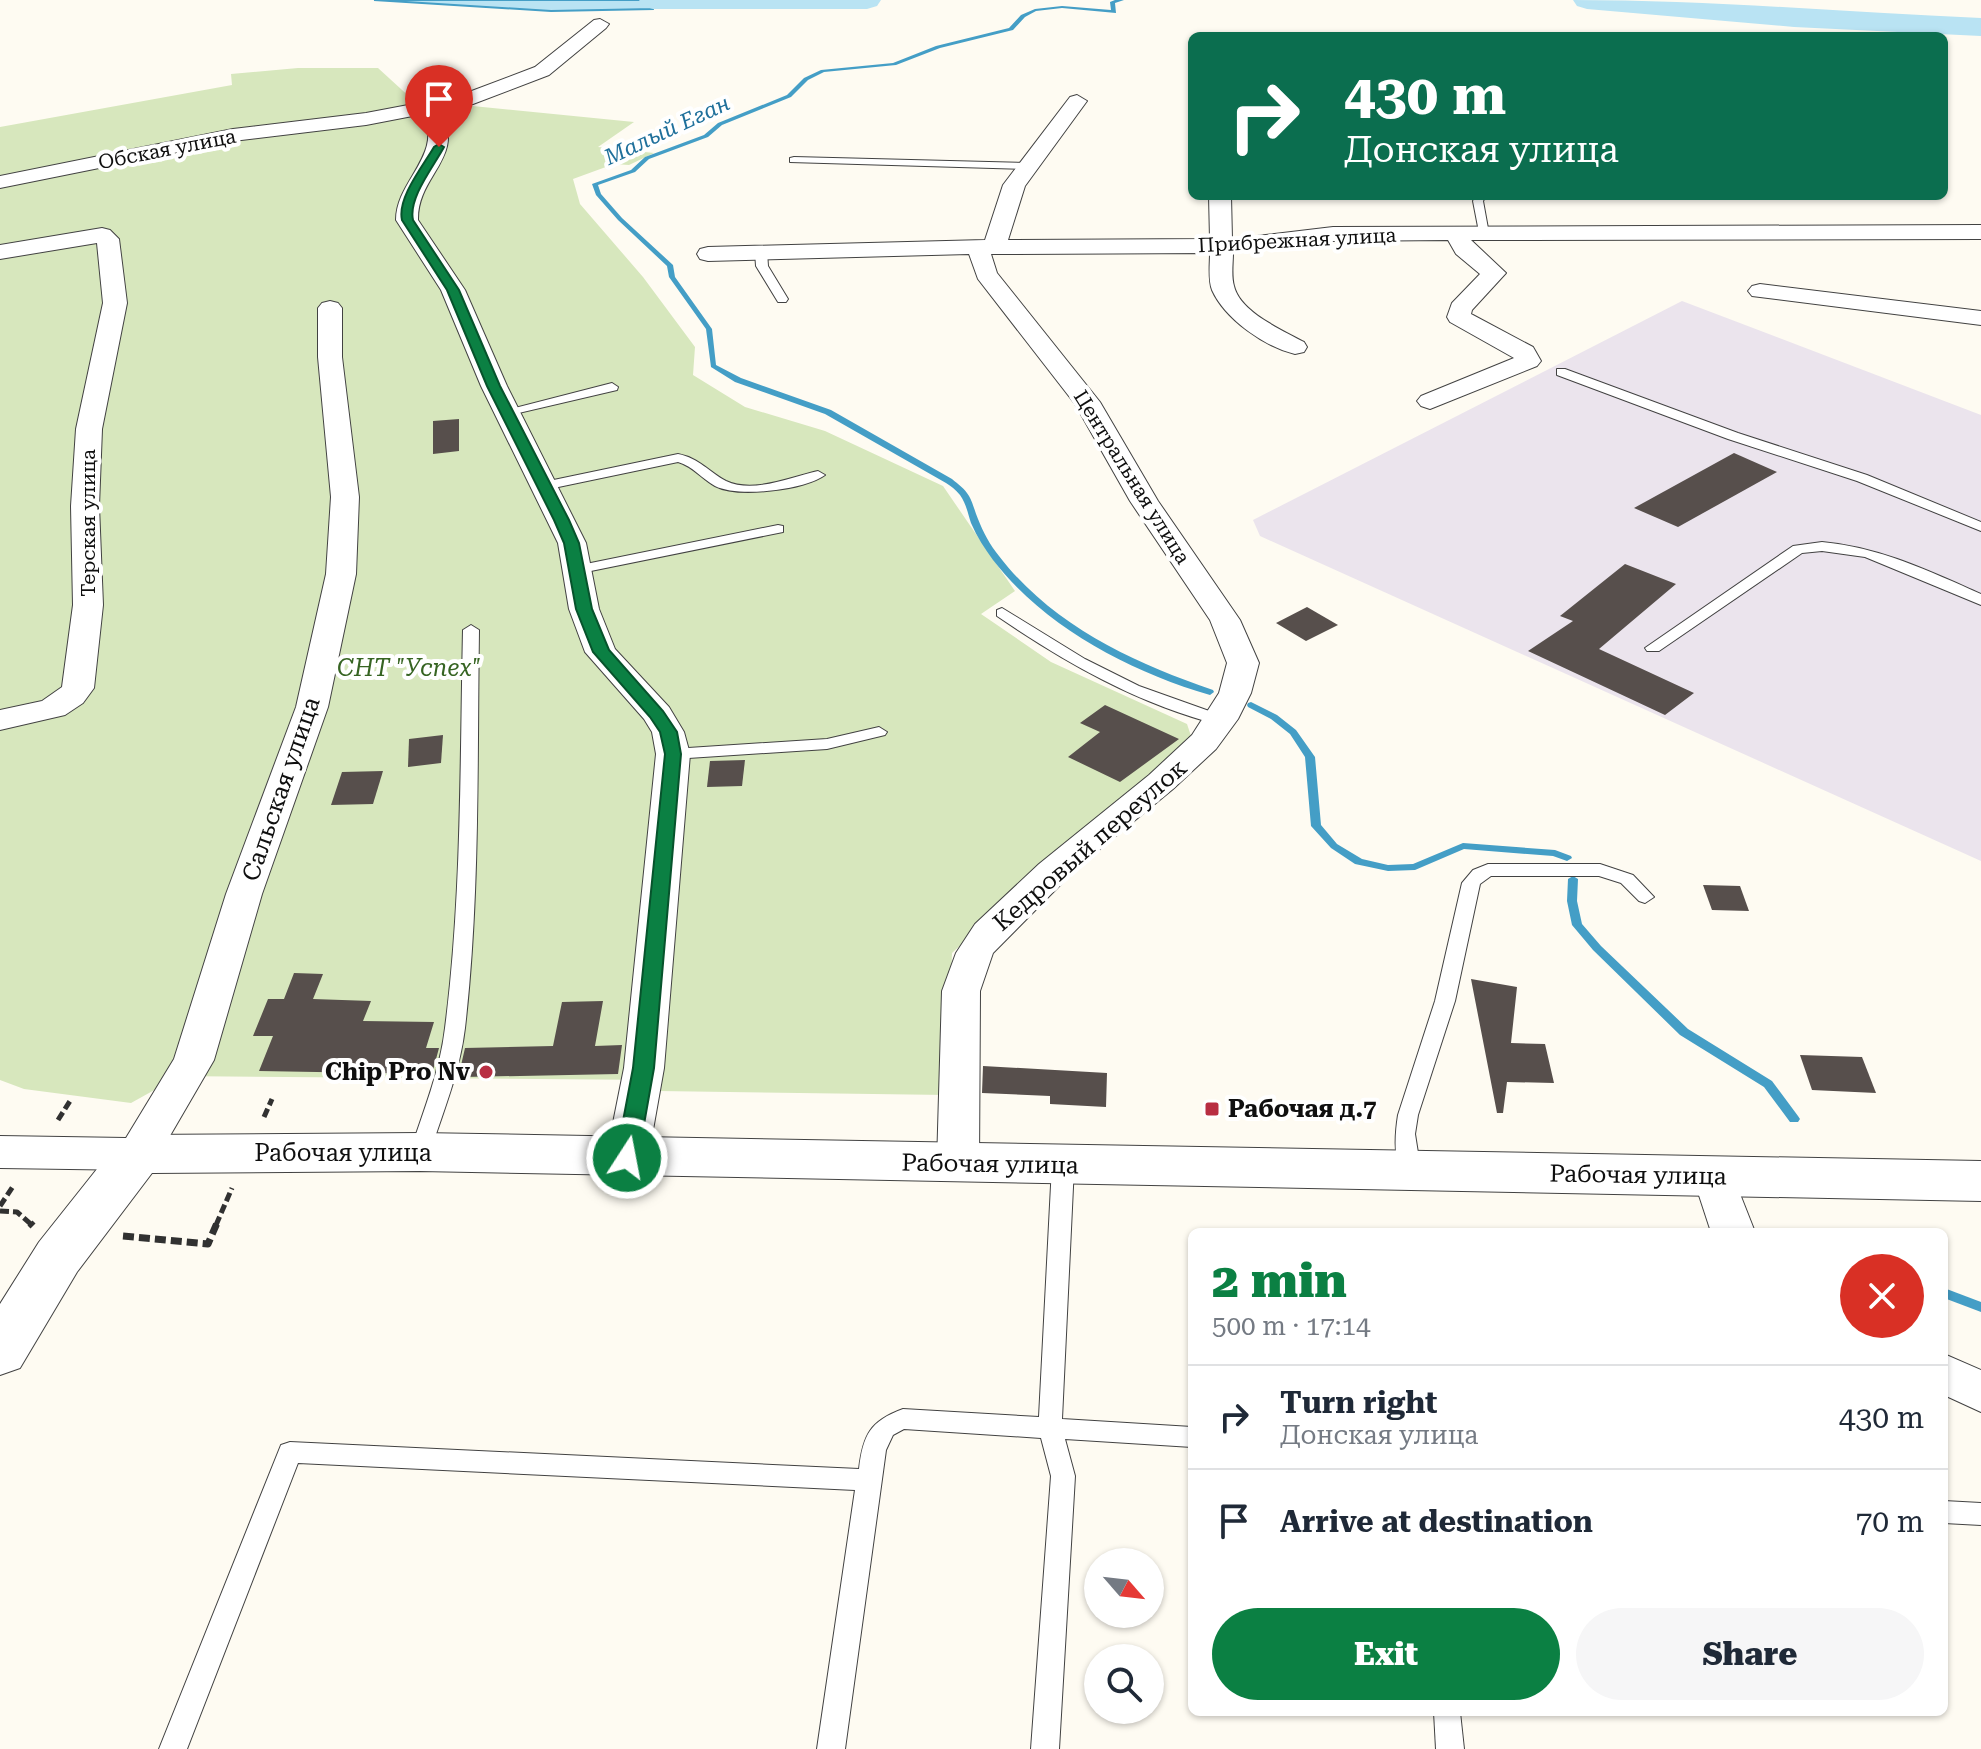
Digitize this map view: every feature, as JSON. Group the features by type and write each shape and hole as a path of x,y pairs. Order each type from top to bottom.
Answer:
{"street":[{"name":"Обская улица","path":"0,182 233,135 336,124 430,108 524,80 542,71 600,24"},
{"path":"986,247 1014,185 1077,101"},
{"path":"430,108 441,129 439,147 405,211 407,220 453,290 506,412 572,543 584,609 601,652 657,714 668,732 673,754 644,1068 627,1158"},
{"path":"1220,200 1222,287 1232,305 1243,315 1295,347"},
{"name":"Прибрежная улица","path":"708,254 986,247 1222,246 1268,244 1333,234 1981,232"},
{"name":"Терская улица","path":"0,252 102,235 108,239 115,303 89,429 85,506 88,605 78,688 72,698 53,709 0,720"},
{"path":"1430,401 1528,361 1524,352 1459,317 1460,308 1494,273 1464,249 1457,235"},
{"name":"Центральная улица","path":"986,247 986,274 1087,402 1144,501 1237,643 1243,663 1241,680 1220,720"},
{"path":"1760,291 1981,318"},
{"name":"Сальская улица","path":"138,1154 194,1060 244,894 312,707 341,574 345,497 330,357 330,308"},
{"name":"Кедровый переулок","path":"958,1164 961,991 964,973 974,951 988,933 1091,837 1182,766 1206,741 1220,720"},
{"name":"Рабочая улица","path":"0,1152 420,1152 1981,1181"},
{"path":"0,1352 52,1266 138,1154"},
{"path":"1714,1177 1732,1228"},
{"path":"1948,1375 1981,1392"}],"lane":[{"path":"794,160 1030,166"},
{"path":"1479,200 1485,232"},
{"path":"761,252 762,266 782,299"},
{"path":"1561,372 1733,436 1862,478 1981,527"},
{"path":"506,412 612,387"},
{"path":"544,486 678,458 693,461 720,483 739,489 818,475"},
{"path":"576,570 778,529"},
{"path":"1653,648 1798,549 1817,545 1863,551 1981,600"},
{"path":"1002,613 1058,651 1138,694 1220,720"},
{"path":"420,1152 448,1065 455,1029 468,844 471,630"},
{"path":"673,754 827,744 879,732"},
{"path":"1410,1172 1405,1134 1408,1115 1445,1001 1471,883 1488,870 1584,867 1627,879 1645,897"},
{"path":"1045,1749 1063,1476 1050,1428 1063,1166"},
{"path":"831,1749 869,1480 877,1435 888,1423 903,1419 1188,1437"},
{"path":"173,1749 290,1452 869,1480"},
{"path":"1948,1512 1981,1514"},
{"path":"1447,1716 1450,1749"}],"shaded area":[{"path":"1682,301 1981,415 1981,861 1260,536 1253,520"}],"green space":[{"name":"СНТ \"Успех\"","path":"298,68 378,68 413,100 634,122 598,147 654,153 629,165 614,164 573,179 580,204 643,277 695,347 693,375 745,407 825,431 943,486 1015,591 981,614 1051,662 1187,724 1193,742 1083,832 952,953 947,1095 658,1091 657,1080 172,1076 167,1083 131,1103 24,1089 0,1080 0,127 232,85 231,74"}],"water":[{"path":"374,0 656,0 653,9 551,11"}],"building":[{"path":"459,419 459,451 433,454 433,421"},
{"path":"1734,453 1777,472 1678,527 1634,508"},
{"path":"1625,564 1676,584 1599,649 1694,693 1665,715 1528,651 1573,621 1560,616"},
{"path":"1307,607 1338,625 1306,641 1276,623"},
{"path":"1105,705 1179,739 1120,782 1068,757 1100,732 1080,723"},
{"path":"443,735 441,763 408,767 409,739"},
{"path":"745,760 742,786 707,787 710,761"},
{"path":"383,771 373,804 331,805 342,772"},
{"path":"1703,885 1740,886 1749,911 1712,910"},
{"path":"294,973 323,974 313,999 371,1001 363,1021 434,1022 426,1048 439,1048 432,1074 259,1071 273,1036 253,1036 268,999 284,999"},
{"path":"1471,979 1517,987 1511,1043 1545,1044 1554,1083 1507,1082 1503,1113 1497,1113"},
{"path":"603,1001 595,1046 622,1045 618,1074 463,1077 464,1074 459,1074 465,1048 553,1046 562,1002"},
{"path":"1800,1055 1862,1057 1876,1093 1812,1090"},
{"path":"983,1066 1107,1073 1106,1107 1050,1104 1050,1096 982,1093"}],"waterway":[{"path":"653,0 867,0"},
{"name":"Малый Еган","path":"1122,0 1112,2 1114,12 1062,7 1035,10 1023,16 1011,29 938,47 894,64 823,71 806,79 789,96 720,124 706,136 647,158 633,171 595,184 598,194 620,219 670,265 672,277 709,329 713,366 738,380 828,412 949,481 966,498 979,531 996,558 1043,606 1068,625 1123,657 1151,671 1210,692"},
{"path":"1587,0 1794,18 1981,27"},
{"name":"Малый Еган","path":"1251,705 1293,732 1310,757 1316,826 1334,846 1359,862 1388,868 1415,867 1463,846 1555,853 1567,858"},
{"name":"Малый Еган","path":"1573,879 1572,901 1577,925 1597,948 1684,1032 1768,1084 1794,1119"},
{"name":"Малый Еган","path":"1948,1295 1981,1307"}],"place":[{"name":"Chip Pro Nv","path":"486,1072"},
{"name":"Рабочая д.7","path":"1212,1109"}],"route":[{"path":"439,147 405,211 407,220 453,290 494,386 572,543 584,609 601,652 614,670 657,714 668,732 673,754 644,1068 627,1158"}]}
